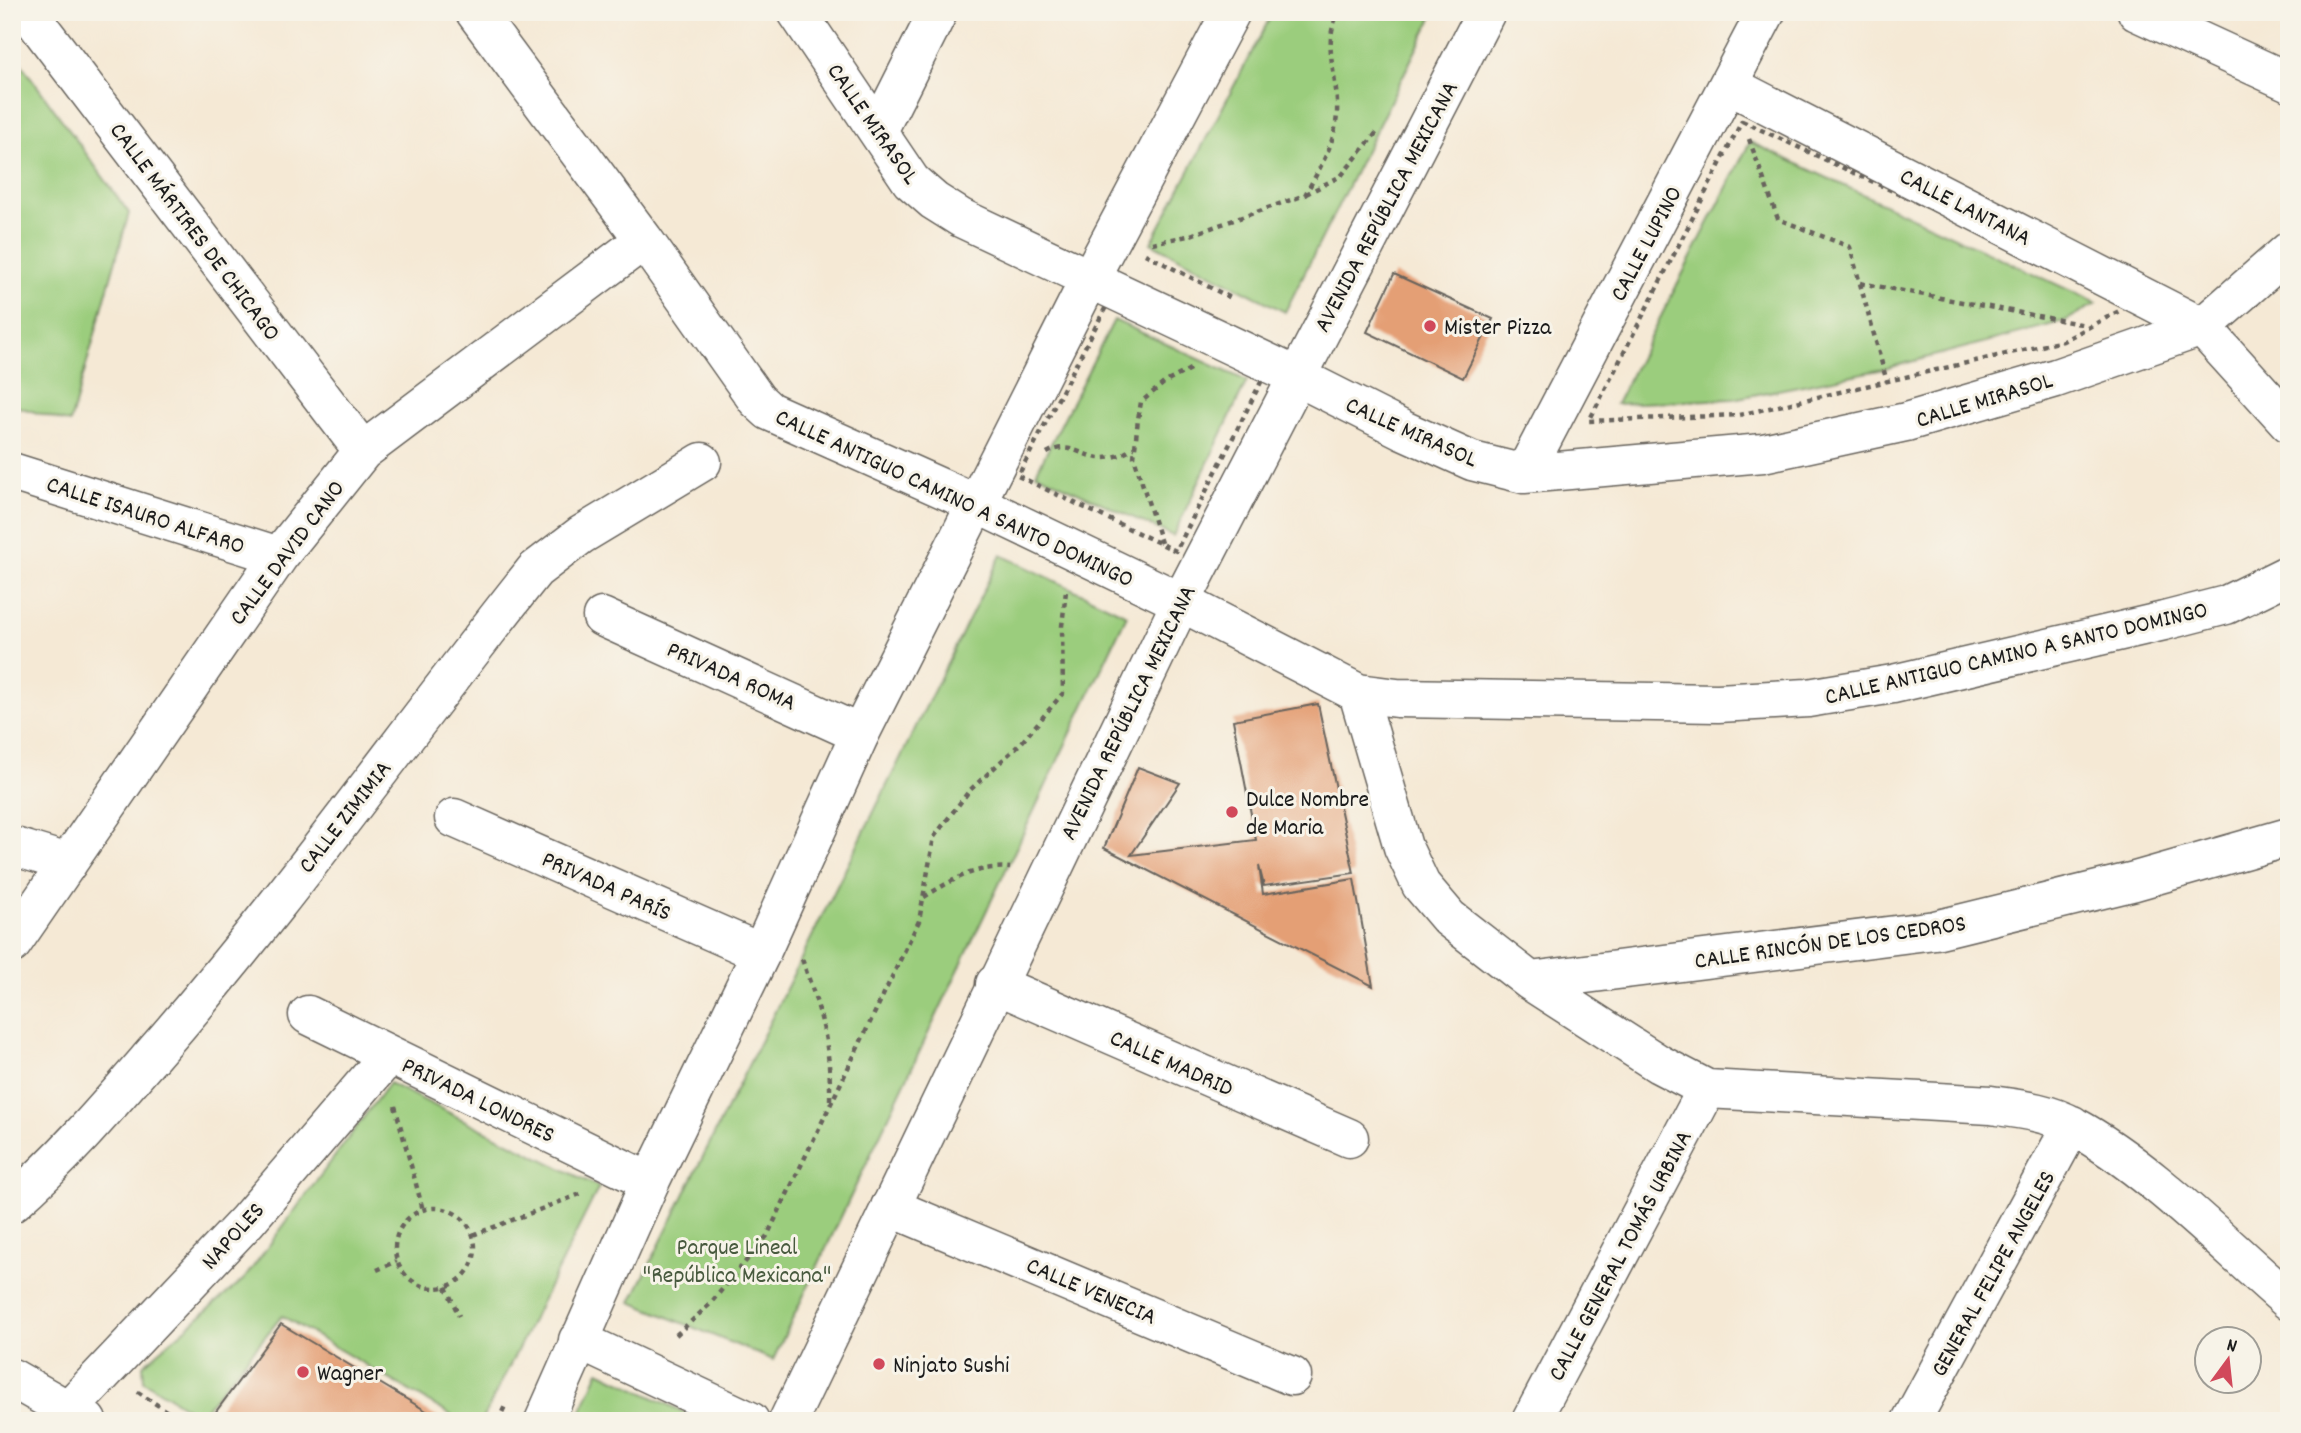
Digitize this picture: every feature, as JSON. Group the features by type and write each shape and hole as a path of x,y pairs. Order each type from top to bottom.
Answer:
{"street":[{"name":"CALLE MÁRTIRES DE CHICAGO","path":"28,12 363,450"},
{"name":"CALLE ANTIGUO CAMINO A SANTO DOMINGO","path":"475,12 644,240 757,400 769,411 789,423 977,504 1181,602 1358,694 1397,698 1718,703 1808,698 1893,684 2164,621 2226,605 2289,574"},
{"name":"CALLE MIRASOL","path":"797,12 911,181 934,201 961,218 1296,376 1403,430 1472,461 1524,474 1763,453 1918,418 2056,378 2202,327 2289,251"},
{"path":"878,131 938,12"},
{"path":"544,1421 650,1182 761,953 860,734 1089,280 1231,12"},
{"name":"AVENIDA REPÚBLICA MEXICANA","path":"788,1421 995,984 1181,602 1486,12"},
{"name":"CALLE LUPINO","path":"1524,474 1766,12"},
{"path":"2137,12 2289,82"},
{"name":"CALLE LANTANA","path":"1729,85 2202,327"},
{"name":"CALLE DAVID CANO","path":"12,944 279,556 363,450 644,240"},
{"path":"2202,327 2289,423"},
{"name":"CALLE ZIMIMIA","path":"12,1203 40,1179 212,986 534,570 580,535 702,462"},
{"name":"CALLE ISAURO ALFARO","path":"12,472 279,556"},
{"name":"PRIVADA ROMA","path":"602,617 860,734"},
{"path":"1358,694 1403,847 1421,885 1449,918 1530,981 1659,1064 1707,1089 1991,1105 2037,1112 2072,1125 2113,1152 2160,1189 2289,1301"},
{"name":"PRIVADA PARÍS","path":"454,818 761,953"},
{"name":"CALLE RINCÓN DE LOS CEDROS","path":"1530,981 1935,930 2134,881 2289,837"},
{"path":"12,846 68,863"},
{"name":"CALLE MADRID","path":"995,984 1349,1138"},
{"name":"PRIVADA LONDRES","path":"308,1015 650,1182"},
{"name":"NAPOLES","path":"78,1415 389,1055"},
{"name":"CALLE GENERAL TOMÁS URBINA","path":"1531,1421 1707,1089"},
{"name":"GENERAL FELIPE ANGELES","path":"1911,1421 2072,1125"},
{"name":"CALLE VENECIA","path":"890,1207 1292,1376"},
{"path":"578,1340 750,1421"},
{"path":"12,1378 78,1415"}],"path":[{"path":"1305,195 1332,145 1338,105 1329,43 1339,12"},
{"path":"1742,121 1778,219 1850,247 1887,382"},
{"path":"1742,121 2134,303 2063,341 1739,415 1589,421 1742,121"},
{"path":"1141,245 1188,236 1305,195 1341,176 1383,126"},
{"path":"1144,254 1241,303"},
{"path":"1860,283 2091,326"},
{"path":"1109,301 1265,374 1176,551 1018,476 1023,467 1109,301"},
{"path":"1203,357 1210,348"},
{"path":"1161,544 1134,457 1141,402 1164,383 1196,366"},
{"path":"1044,455 1054,449 1080,450 1099,459 1118,456 1135,447"},
{"path":"1023,467 1033,461"},
{"path":"676,1335 709,1305 767,1236 919,921 934,837 969,790 1022,742 1063,693 1062,626 1067,581"},
{"path":"923,898 960,875 994,867 1022,869"},
{"path":"799,952 824,1020 831,1058 830,1108"},
{"path":"393,1096 423,1210"},
{"path":"473,1234 586,1191"},
{"path":"423,1210 447,1210 457,1216 473,1234 473,1260 467,1272 446,1287 434,1288 411,1280 397,1262 395,1249 402,1225 423,1210"},
{"path":"377,1270 397,1262"},
{"path":"446,1287 459,1316"},
{"path":"663,1330 687,1340"},
{"path":"127,1384 181,1421"},
{"path":"498,1421 509,1397"}],"green space":[{"path":"1273,12 1435,12 1285,312 1151,243"},
{"path":"12,51 129,213 70,423 12,405"},
{"path":"1750,142 2097,303 2065,321 1884,369 1733,399 1616,404"},
{"path":"1114,320 1247,381 1173,536 1036,473"},
{"name":"Parque Lineal \"República Mexicana\"","path":"1001,555 1127,615 773,1360 631,1302"},
{"path":"389,1083 599,1187 482,1421 461,1421 282,1316 199,1416 144,1381 143,1365 244,1279"},
{"path":"599,1371 702,1421 577,1421"}],"building":[{"name":"Mister Pizza","path":"1394,274 1493,319 1463,378 1367,332"},
{"path":"1318,704 1354,873 1264,886 1259,866 1263,894 1354,879 1373,986 1104,848 1138,767 1180,783 1131,855 1256,840 1233,720"},
{"name":"Wagner","path":"281,1324 443,1421 209,1421"}],"place":[{"name":"Mister Pizza","path":"1430,326"},
{"name":"Dulce Nombre de Maria","path":"1232,812"},
{"name":"Ninjato Sushi","path":"879,1364"},
{"name":"Wagner","path":"303,1372"}]}
